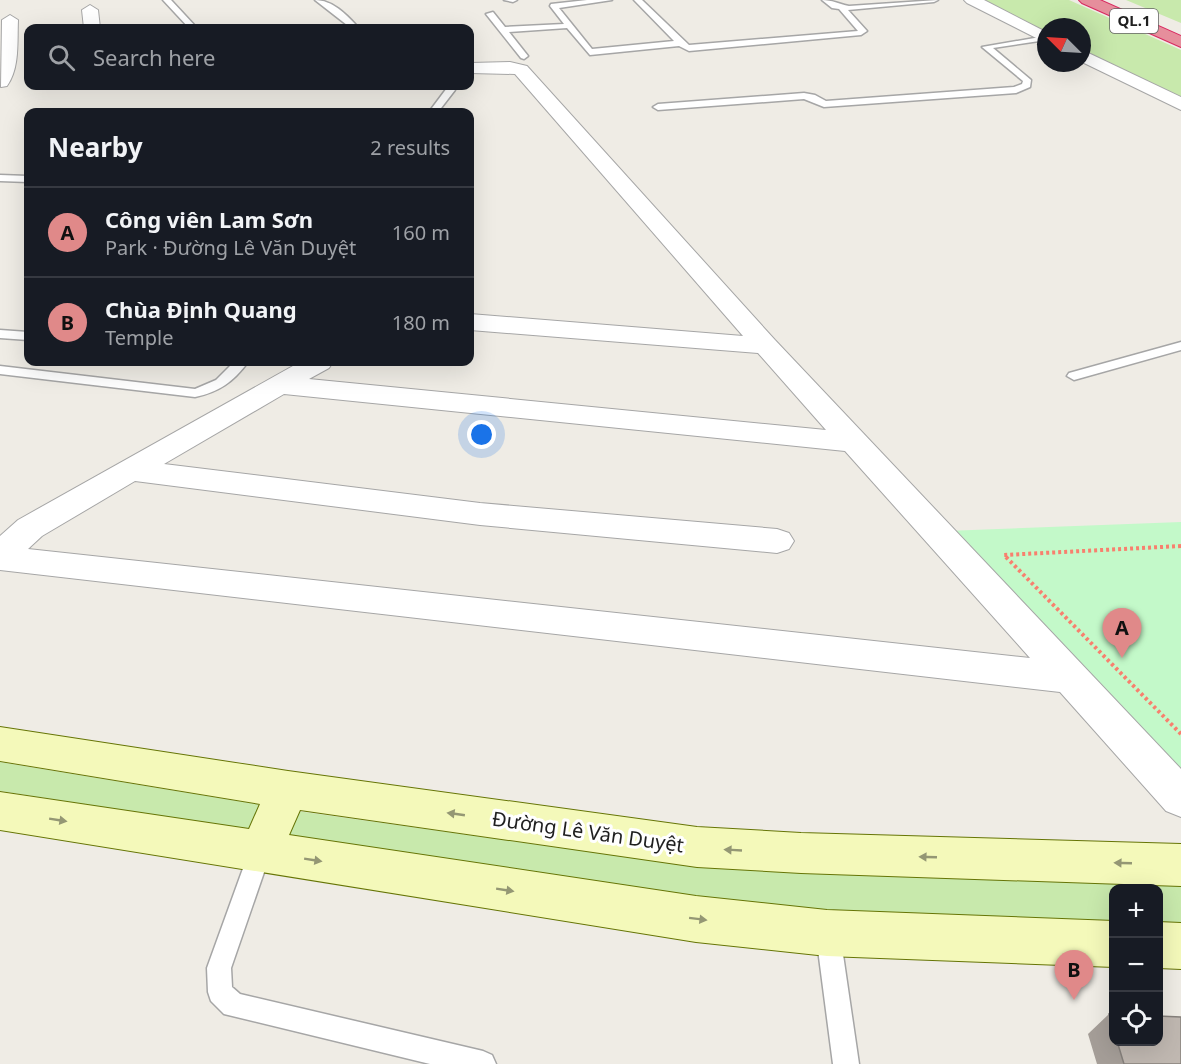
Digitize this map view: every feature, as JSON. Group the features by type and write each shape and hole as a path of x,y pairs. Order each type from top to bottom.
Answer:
{"highway":[{"name":"QL.1","path":"1087,0 1181,42"},
{"name":"QL.1","path":"1106,0 1181,32"}],"main road":[{"name":"Đường Lê Văn Duyệt","path":"0,744 288,790 697,848 801,854 1181,865"},
{"path":"260,852 288,790"},
{"path":"0,811 696,919 827,933 1109,944"},
{"path":"1163,945 1181,946"}],"street":[{"path":"972,0 1037,33"},
{"path":"90,10 92,24"},
{"path":"10,21 7,63 0,82 19,81"},
{"path":"1091,59 1181,104"},
{"path":"474,68 510,67 521,70 766,345 1181,798"},
{"path":"474,322 766,345"},
{"path":"0,557 30,528 312,366"},
{"path":"279,385 855,442"},
{"path":"128,470 480,514 777,541"},
{"path":"0,557 1071,678"}],"lane":[{"path":"166,0 189,24"},
{"path":"320,0 351,24"},
{"path":"508,0 513,0"},
{"path":"608,0 554,6 590,52 681,43"},
{"path":"638,0 681,43 689,48 863,31 842,8 826,0"},
{"path":"842,8 934,0"},
{"path":"490,14 524,56"},
{"path":"503,30 568,26"},
{"path":"658,107 804,96 812,97 824,104 1016,90 1027,85 1027,80 986,47 1037,39"},
{"path":"436,108 450,90"},
{"path":"0,178 24,179"},
{"path":"0,334 24,336"},
{"path":"1074,376 1181,346"},
{"path":"0,370 195,393 219,386 237,366"},
{"path":"260,852 219,969 220,992 232,1005 483,1064"},
{"path":"827,933 846,1064"}],"path":[{"path":"1181,546 1004,555 1181,734"}],"green space":[{"path":"982,0 1069,0 1181,50 1181,99 1091,54 1091,18 1037,18 1037,28"},
{"path":"1126,0 1181,0 1181,23"},
{"path":"1181,522 1181,785 946,531"},
{"path":"0,762 268,806 257,831 0,791"},
{"path":"290,810 698,867 1123,884 1109,884 1109,922 826,912 698,898 280,834"},
{"path":"1163,885 1181,886 1181,925 1163,924"}],"building":[{"path":"1163,1016 1181,1017 1181,1064 1124,1064 1119,1046 1163,1046"}],"place":[{"name":"Công viên Lam Sơn","path":"1122,658"},
{"name":"Chùa Định Quang","path":"1074,1000"}]}
